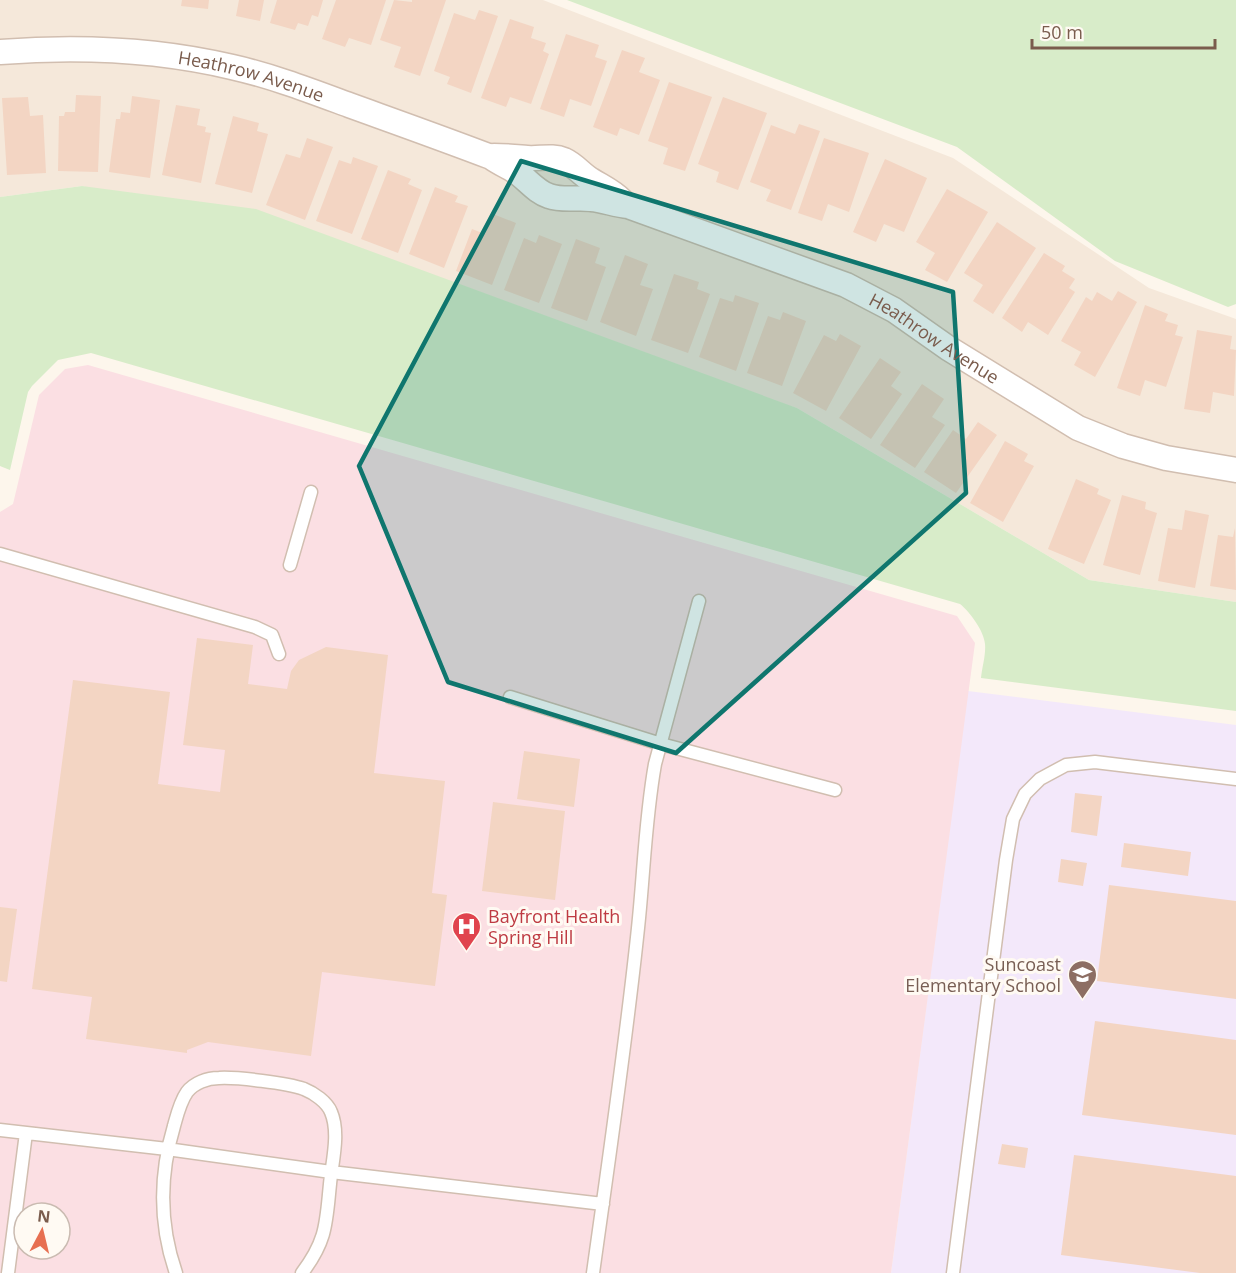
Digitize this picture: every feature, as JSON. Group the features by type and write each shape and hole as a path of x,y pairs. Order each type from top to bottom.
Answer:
{"street":[{"name":"Heathrow Avenue","path":"0,52 47,48 109,49 176,56 232,67 292,84 491,157 514,170 537,190 549,196 564,200 594,199 612,205 628,206 846,285 894,310 948,348 1078,428 1123,446 1166,458 1236,470"},
{"name":"Heathrow Avenue","path":"491,157 562,159 589,179 613,192 628,206"}],"lane":[{"path":"290,565 311,492"},
{"path":"0,554 255,627 272,635 279,654"},
{"path":"593,1273 638,926 645,831 652,783 699,601"},
{"path":"510,697 661,744 835,790"},
{"path":"953,1273 1006,860 1013,819 1026,794 1040,779 1065,765 1095,762 1236,779"},
{"path":"176,1273 163,1219 162,1182 167,1149 187,1091 202,1081 218,1078 268,1083 306,1090 321,1099 331,1109 335,1126 326,1225 321,1243 302,1273"},
{"path":"0,1130 603,1204"},
{"path":"8,1273 26,1133"}],"highlighted area":[{"path":"521,161 953,292 966,493 676,753 448,682 359,466"}],"shaded area":[{"path":"0,0 543,0 953,158 1149,288 1236,319 1236,602 1089,580 797,408 82,186 0,197"},
{"name":"Bayfront Health Spring Hill","path":"88,365 957,616 975,643 891,1273 0,1273 0,512 13,504 39,395 65,369"},
{"name":"Suncoast Elementary School","path":"968,691 1236,725 1236,1273 891,1273"}],"green space":[{"path":"567,0 1236,0 1236,304 1228,307 1115,261 957,147"},
{"path":"82,186 256,209 797,408 1089,580 1236,602 1236,711 981,678 985,652 984,639 976,622 960,604 91,353 58,360 32,386 28,392 10,470 0,466 0,197"}],"building":[{"path":"182,0 209,0 208,9 181,6"},
{"path":"239,0 264,0 260,21 236,16"},
{"path":"277,0 323,0 318,17 312,15 308,26 298,23 295,30 270,23"},
{"path":"336,0 386,0 371,45 349,38 345,47 322,39"},
{"path":"394,0 412,2 412,0 446,0 420,76 394,67 401,47 380,40"},
{"path":"479,10 498,16 471,93 447,84 450,77 434,71 454,13 475,20"},
{"path":"510,19 534,27 531,38 546,43 543,51 549,54 531,104 510,97 506,107 481,98"},
{"path":"566,34 599,45 595,57 607,61 591,106 570,99 564,117 540,109"},
{"path":"622,50 645,58 639,72 660,80 639,135 620,128 617,136 593,127"},
{"path":"669,82 712,97 685,171 663,164 668,148 648,141"},
{"path":"76,95 101,96 98,172 58,171 59,116 64,116 65,112 75,112"},
{"path":"132,96 160,100 150,178 109,172 116,119 120,119 121,112 130,113"},
{"path":"28,97 30,116 43,115 46,173 7,175 2,98"},
{"path":"723,97 767,113 738,190 716,182 719,172 698,164"},
{"path":"176,105 200,109 197,125 206,127 205,132 211,133 201,183 162,175"},
{"path":"233,116 259,123 257,131 268,134 252,193 215,184"},
{"path":"799,124 820,131 791,210 766,201 771,190 750,182 771,125 795,134"},
{"path":"307,138 333,147 305,220 266,205 286,154 300,158"},
{"path":"824,138 869,153 849,212 828,204 822,221 798,213"},
{"path":"353,157 378,166 352,234 316,221 339,160 351,164"},
{"path":"885,159 927,178 904,232 884,224 876,242 853,232"},
{"path":"388,170 411,179 408,184 422,190 398,253 361,239"},
{"path":"435,187 458,196 455,202 468,206 444,268 409,254"},
{"path":"947,189 988,212 947,282 925,270 935,253 916,242"},
{"path":"493,214 516,223 492,285 456,271 472,229 485,234"},
{"path":"997,222 1036,248 993,314 973,301 983,285 964,273"},
{"path":"539,235 562,244 539,303 504,290 524,238 536,243"},
{"path":"576,239 600,248 595,263 606,267 587,321 551,308"},
{"path":"1044,253 1065,266 1062,271 1075,279 1069,288 1075,292 1048,335 1028,322 1022,332 1002,318"},
{"path":"625,255 648,264 640,285 653,289 636,336 600,322"},
{"path":"674,274 699,282 697,289 710,294 688,353 651,340"},
{"path":"1118,291 1137,302 1095,377 1074,365 1081,352 1061,341 1086,297 1092,301 1097,292 1112,301"},
{"path":"735,295 759,303 736,371 699,357 720,298 733,302"},
{"path":"1145,305 1168,314 1165,321 1178,325 1175,335 1183,337 1166,387 1145,380 1140,396 1117,388"},
{"path":"783,312 806,321 782,386 747,373 768,316 780,320"},
{"path":"1197,330 1232,336 1230,349 1236,350 1234,396 1213,392 1210,413 1184,409"},
{"path":"840,334 861,346 826,411 793,393 824,335 836,341"},
{"path":"880,358 901,372 891,386 902,394 871,439 839,418"},
{"path":"922,384 944,399 932,417 945,425 915,468 880,445"},
{"path":"978,422 997,435 956,493 924,472 953,430 966,439"},
{"path":"1005,441 1028,454 1024,461 1034,466 1003,522 970,503"},
{"path":"1076,479 1099,489 1097,494 1111,500 1084,564 1048,549"},
{"path":"1122,495 1146,502 1145,509 1157,513 1140,575 1103,565"},
{"path":"1185,510 1209,515 1195,588 1158,581 1168,528 1182,530"},
{"path":"1235,528 1236,590 1210,586 1218,535 1233,537"},
{"path":"197,638 253,645 248,684 287,689 291,671 299,660 326,647 388,655 374,773 445,781 432,893 447,895 435,986 322,972 311,1056 208,1042 187,1050 187,1053 86,1039 92,997 32,989 73,680 170,692 158,784 220,792 225,750 183,745"},
{"path":"524,751 580,759 574,807 517,799"},
{"path":"1075,793 1102,796 1097,836 1071,832"},
{"path":"493,802 565,811 555,900 482,891"},
{"path":"1124,843 1191,852 1188,876 1121,867"},
{"path":"1061,859 1087,863 1083,886 1058,882"},
{"path":"1109,885 1236,901 1236,999 1097,981"},
{"path":"0,907 17,909 7,982 0,981"},
{"path":"1095,1021 1236,1040 1236,1135 1082,1115"},
{"path":"1002,1144 1028,1148 1025,1168 998,1164"},
{"path":"1074,1155 1236,1176 1236,1273 1200,1273 1061,1255"}],"place":[{"name":"Bayfront Health Spring Hill","path":"467,952"},
{"name":"Suncoast Elementary School","path":"1082,1000"}]}
